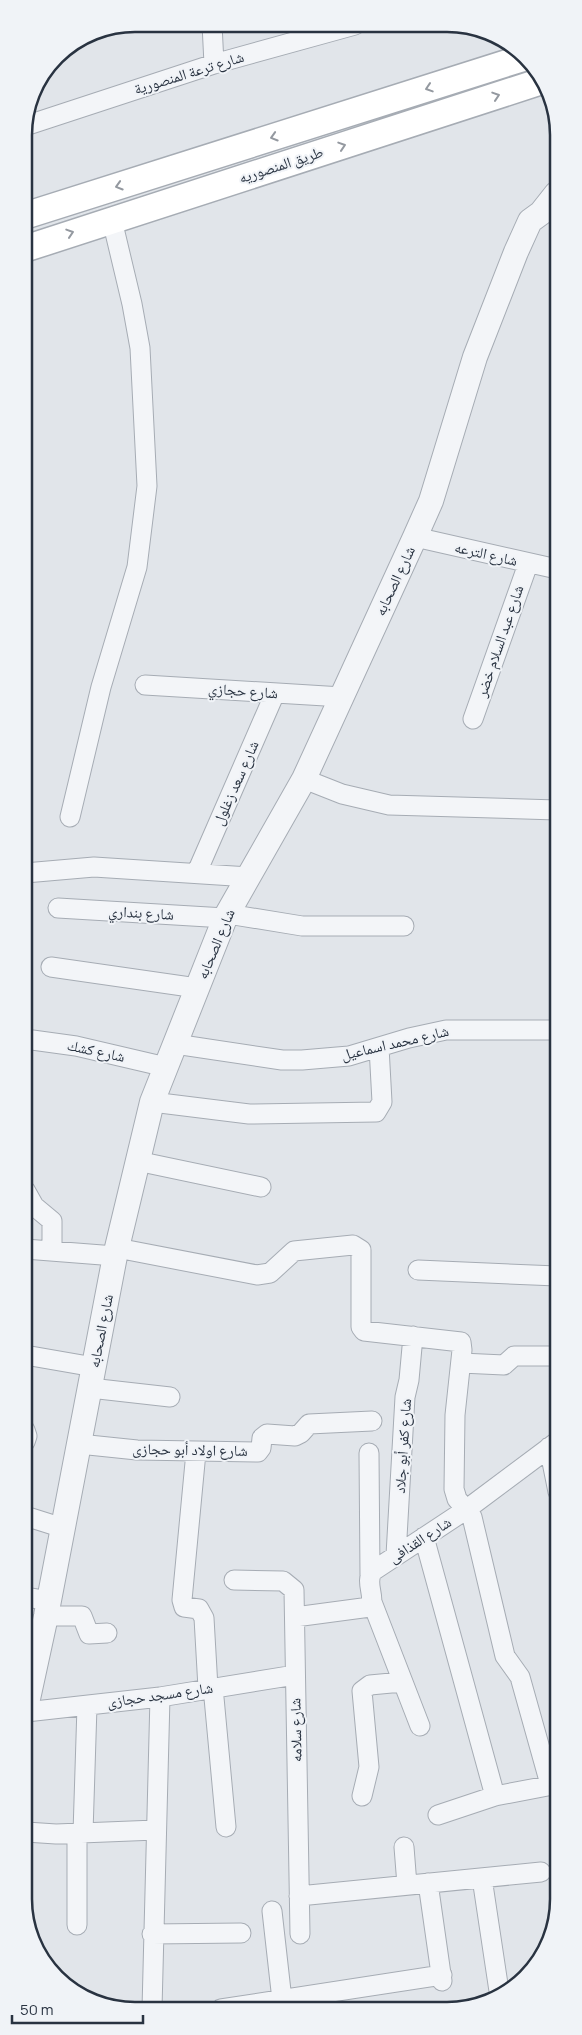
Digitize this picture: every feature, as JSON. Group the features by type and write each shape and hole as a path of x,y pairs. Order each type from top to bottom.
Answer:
{"main road":[{"name":"طريق المنصوريه","path":"33,213 516,60"},
{"name":"طريق المنصوريه","path":"33,246 535,83"}],"street":[{"name":"شارع ترعة المنصورية","path":"33,123 214,64 328,32"},
{"path":"212,33 214,64"},
{"name":"شارع الصحابه","path":"530,222 526,219 524,211 550,186"},
{"name":"شارع الصحابه","path":"32,1656 48,1608 116,1252 152,1102 226,916 304,779 431,501 475,357 516,252 530,222 550,201"},
{"path":"70,817 102,687 136,567 147,486 140,348 132,304 112,220"},
{"name":"شارع الترعه","path":"415,537 550,568"},
{"name":"شارع عبد السلام خضر","path":"473,719 528,564"},
{"name":"شارع حجازي","path":"145,685 342,697"},
{"name":"شارع سعد زغلول","path":"196,872 275,693"},
{"path":"304,779 342,794 390,805 550,810"},
{"path":"33,872 94,867 196,872 249,877"},
{"name":"شارع بنداري","path":"58,908 226,916 302,926 404,926"},
{"path":"51,967 197,988"},
{"name":"شارع محمد اسماعيل","path":"175,1044 282,1060 350,1056 446,1030 549,1030"},
{"name":"شارع كشك","path":"32,1040 76,1046 166,1067"},
{"path":"152,1102 243,1114 376,1112 382,1102 379,1047"},
{"path":"137,1161 261,1187"},
{"path":"32,1203 52,1222 52,1251"},
{"path":"32,1250 116,1252 257,1276 270,1273 294,1251 354,1245 359,1247 362,1257 362,1330 366,1333 461,1342 463,1345 455,1415 453,1476 457,1499 472,1517 505,1656 520,1676 549,1768"},
{"path":"418,1270 549,1276"},
{"name":"شارع كفر أبو جلاد","path":"396,1555 404,1397 409,1380 413,1336"},
{"path":"461,1363 504,1365 514,1356 549,1356"},
{"path":"32,1358 92,1378 170,1397"},
{"name":"شارع اولاد أبو حجازى","path":"79,1444 136,1450 258,1452 261,1448 262,1438 267,1434 295,1436 301,1434 308,1424 372,1421"},
{"name":"شارع القذافى","path":"370,1575 396,1555 467,1509 549,1447"},
{"path":"196,1452 182,1600 184,1606 199,1609 204,1618 226,1827"},
{"path":"369,1453 372,1602 420,1726"},
{"path":"32,1518 63,1528"},
{"path":"424,1537 495,1796"},
{"name":"شارع سلامه","path":"234,1580 283,1580 294,1590 300,1934"},
{"path":"32,1600 48,1608 82,1616 89,1634 106,1634"},
{"path":"295,1617 368,1608 372,1602"},
{"name":"شارع مسجد حجازى","path":"32,1710 88,1706 160,1697 295,1675"},
{"path":"362,1796 369,1767 362,1691 370,1685 402,1682"},
{"path":"152,2002 152,1934 160,1697"},
{"path":"77,1925 80,1833 88,1706"},
{"path":"438,1815 495,1796 549,1785"},
{"path":"32,1832 80,1833 156,1830"},
{"path":"404,1847 407,1885"},
{"path":"299,1896 541,1872"},
{"path":"482,1878 499,1989"},
{"path":"268,2002 442,1978 428,1883"},
{"path":"272,1911 282,2000"},
{"path":"152,1934 241,1933"}]}
